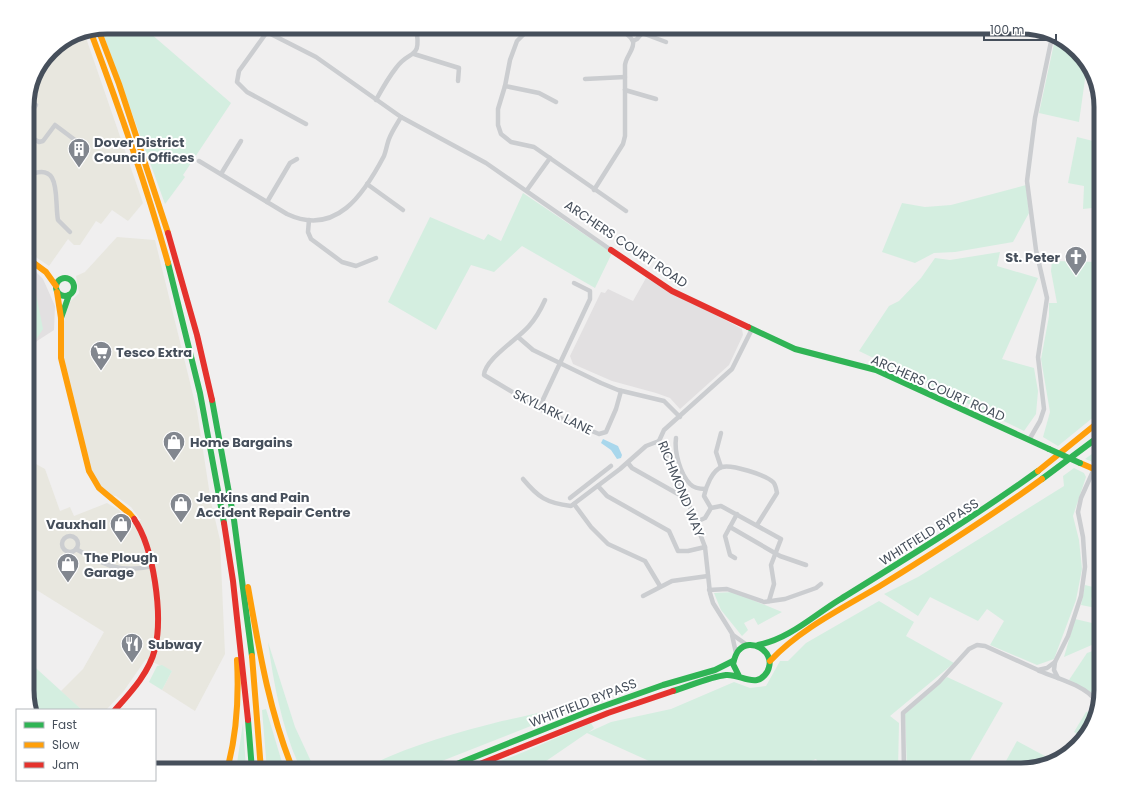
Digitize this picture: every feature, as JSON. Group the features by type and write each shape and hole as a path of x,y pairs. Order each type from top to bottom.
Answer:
{"main road":[{"path":"100,34 154,186 182,277 213,409 235,532 250,647 260,763"},
{"path":"92,35 148,195 174,281 190,347 217,473 234,591 251,763"},
{"name":"ARCHERS COURT ROAD","path":"611,250 672,291 795,349 876,370 1094,469"},
{"path":"34,263 46,272 62,279 67,278 73,284 74,289 69,295 61,318"},
{"path":"46,272 56,289 63,296 69,295"},
{"path":"62,279 56,289 61,318 61,358 89,470 99,488 129,513 135,521 146,541 152,566 158,624 155,650 140,682 116,709"},
{"name":"WHITFIELD BYPASS","path":"758,646 776,641 850,593 968,521 1032,476 1094,426"},
{"name":"WHITFIELD BYPASS","path":"770,661 782,648 812,627 935,552 1008,504 1094,440"},
{"path":"235,532 240,544 267,695 279,735 290,763"},
{"path":"229,763 235,737 238,703 234,591"},
{"path":"747,645 758,646 766,652 770,661 768,671 758,680 748,681 739,676 734,669 733,661 736,653 747,645"},
{"name":"WHITFIELD BYPASS","path":"460,763 587,712 637,694 715,670 733,661"},
{"name":"WHITFIELD BYPASS","path":"483,763 640,702 722,676 739,676"}],"street":[{"path":"266,34 239,71 237,82 247,92 306,124"},
{"name":"ARCHERS COURT ROAD","path":"271,34 316,57 401,117 486,163 527,190 611,250"},
{"path":"376,100 397,66 414,54 418,45 417,34"},
{"path":"524,34 517,41 510,60 505,86 498,109 498,125 501,134 511,142 534,148 626,211"},
{"path":"626,34 633,41"},
{"path":"594,190 623,144 625,136 626,60 633,46 633,41 641,34"},
{"path":"645,34 666,42"},
{"path":"1030,440 1040,421 1044,409 1038,357 1047,298 1036,250 1027,181 1035,118 1051,41"},
{"path":"414,54 459,68 458,81"},
{"path":"585,79 625,77"},
{"path":"505,86 539,94 556,102"},
{"path":"625,90 656,99"},
{"path":"199,161 295,217 309,220 328,218 344,211 357,198 384,155 390,136 401,117"},
{"path":"34,139 39,142 43,141 56,125 83,146"},
{"path":"221,174 241,141"},
{"path":"527,190 550,158"},
{"path":"267,202 290,163 297,159"},
{"path":"34,174 41,172 53,178 56,187 58,220 70,232"},
{"path":"366,184 403,210"},
{"path":"309,220 308,232 311,239 342,262 356,266 376,258"},
{"path":"539,408 591,297 588,289 574,283"},
{"path":"545,300 535,318 518,337 533,350 601,383 621,390 664,401 680,416"},
{"name":"RICHMOND WAY","path":"747,645 738,640 730,632 716,611 709,590 705,547 684,492 659,441 664,430 732,369 752,329"},
{"name":"SKYLARK LANE","path":"518,337 491,362 484,371 484,375 539,408 599,434 603,434 606,432 616,409 621,390"},
{"path":"721,433 717,442 716,452 721,467"},
{"path":"676,438 676,453 687,479 691,485 705,490"},
{"path":"523,479 540,497 550,503 572,505 628,463 646,446 659,441"},
{"path":"628,463 632,468 678,494 684,492"},
{"path":"570,498 611,466"},
{"path":"711,508 704,496 705,490 716,470 721,467 737,468 769,479 775,485 777,493 757,525"},
{"path":"1058,678 1054,670 1056,662 1068,636 1081,596 1085,567 1083,537 1078,512 1081,498 1094,469"},
{"path":"604,472 609,478"},
{"path":"598,486 607,496 669,531 678,551 688,551 705,547"},
{"path":"580,490 584,496"},
{"path":"572,505 608,544 645,561 660,586"},
{"path":"696,522 703,519 711,508 724,507 782,539 775,553 770,569 774,584 769,601"},
{"path":"735,558 730,555 726,534 737,514"},
{"path":"730,527 775,553 806,565"},
{"path":"76,549 98,562 112,567 132,569 152,566"},
{"path":"643,596 672,581 708,576"},
{"path":"709,590 727,589 764,602 785,599 816,588 821,584"},
{"name":"RICHMOND WAY","path":"730,632 736,653"},
{"path":"904,763 903,713 939,682 969,649 977,645 985,646 1058,678 1094,697"},
{"path":"1038,670 1048,668 1056,662"}],"shaded area":[{"path":"86,37 143,203 128,221 112,210 101,224 96,221 80,245 74,245 68,239 49,266 34,256 34,102 36,88 44,70 55,55 66,46"},
{"path":"117,237 155,240 197,411 211,502 220,540 225,654 195,711 162,690 172,671 146,659 123,692 107,709 81,709 61,691 83,669 104,632 34,588 34,463 45,469 60,511 70,507 74,516 107,503 119,510 131,525 141,520 131,507 116,496 106,495 93,479 65,379 61,335 68,304 79,293 76,276 85,272"},
{"path":"34,270 43,279 55,306 54,330 34,345"},
{"path":"646,278 742,329 743,335 729,365 680,409 670,398 612,381 573,364 570,356 601,292 605,293 608,289 633,301"}],"green space":[{"path":"103,34 151,34 231,103 183,175 185,177 165,204"},
{"path":"1054,43 1062,46 1073,55 1082,66 1086,74 1079,122 1039,113"},
{"path":"1077,137 1094,141 1094,208 1083,209 1084,186 1068,183"},
{"path":"1026,185 1029,213 1013,242 955,252 934,253 915,263 882,252 902,203 925,207 951,205"},
{"path":"523,193 612,253 595,288 522,246 494,272 471,265 436,330 388,302 430,217 484,240 488,234 501,241"},
{"path":"1000,252 997,266 1038,278 1002,359 1034,368 1038,391 1036,414 1024,431 859,351 889,306 899,301 921,278 935,258 950,260"},
{"path":"1052,261 1094,262 1094,417 1058,446 1043,437 1050,412 1041,359 1049,316 1049,303 1057,303 1051,271"},
{"path":"34,284 43,329 34,342"},
{"path":"1094,452 1094,462 1085,459"},
{"path":"1074,468 1084,473 1086,477 1073,516 1079,540 1082,569 1076,600 1054,659 1037,665 990,645 1004,621 987,609 978,621 930,597 918,616 884,594 918,577 1064,486 1063,476"},
{"path":"1085,585 1094,587 1091,600 1094,601 1094,608 1081,605"},
{"path":"733,592 782,612 758,625 754,618 744,623 748,630 742,636 721,610 714,593"},
{"path":"879,601 914,622 906,636 954,663 890,716 899,723 898,763 819,763 816,759 806,763 653,763 587,733 543,763 496,763 591,723 594,728 589,732 611,722 671,709 734,682 750,688 766,686 780,661 788,661 806,643"},
{"path":"1094,616 1094,644 1064,657 1075,619 1092,623"},
{"path":"268,642 295,727 312,763 298,763 294,755 284,723 273,675"},
{"path":"1094,650 1094,694 1069,680 1087,653"},
{"path":"162,665 172,671 162,690 149,682 157,666"},
{"path":"34,666 81,709 36,709 34,695"},
{"path":"947,677 1003,703 968,763 907,763 905,714"},
{"path":"567,705 569,711 437,763 375,763 430,741 502,721"},
{"path":"266,709 283,763 266,763 262,710"},
{"path":"1091,711 1084,727 1079,735 1074,732 1086,712"},
{"path":"243,723 246,763 237,763"},
{"path":"1017,741 1048,758 1035,762 1005,763"}],"water":[{"path":"603,439 618,446 622,455 621,458 617,459 611,450 601,443"}],"traffic: fast":[{"path":"168,263 200,393 224,523"},
{"path":"65,278 71,281 74,287 71,293 65,296 59,293 56,287 59,281 65,278"},
{"path":"61,318 69,295"},
{"path":"748,327 795,349 876,370 1049,449"},
{"path":"212,400 234,520 252,656"},
{"path":"1042,479 1094,440"},
{"path":"1049,449 1080,463"},
{"path":"758,645 780,638 800,626 965,521 1038,471"},
{"path":"673,691 726,675 749,680 759,679 763,677 769,667 770,661 765,651 755,645 744,646 739,650 733,664 739,676"},
{"path":"460,763 587,712 663,685 715,670 733,661"},
{"path":"248,720 251,763"}],"traffic: slow":[{"path":"100,34 119,84 168,233"},
{"path":"92,35 132,146 168,263"},
{"path":"34,263 46,272 56,286"},
{"path":"57,292 61,318 61,358 89,471 99,488 134,519"},
{"path":"1038,471 1094,426"},
{"path":"1080,463 1094,469"},
{"path":"770,661 782,649 808,629 942,547 1042,479"},
{"path":"248,587 271,703 290,763"},
{"path":"252,656 260,763"},
{"path":"228,763 235,729 238,688 237,660"}],"traffic: jam":[{"path":"168,233 197,335 212,400"},
{"path":"611,250 672,291 748,327"},
{"path":"116,709 144,674 152,658 157,635 157,601 152,564 147,547 134,519"},
{"path":"224,523 233,581 248,720"},
{"path":"483,763 608,713 673,691"}],"place":[{"name":"Dover District Council Offices","path":"79,168"},
{"name":"St. Peter","path":"1076,276"},
{"name":"Tesco Extra","path":"101,372"},
{"name":"Home Bargains","path":"174,462"},
{"name":"Jenkins and Pain Accident Repair Centre","path":"181,524"},
{"name":"Vauxhall","path":"121,544"},
{"name":"The Plough Garage","path":"68,584"},
{"name":"Subway","path":"132,664"}]}
